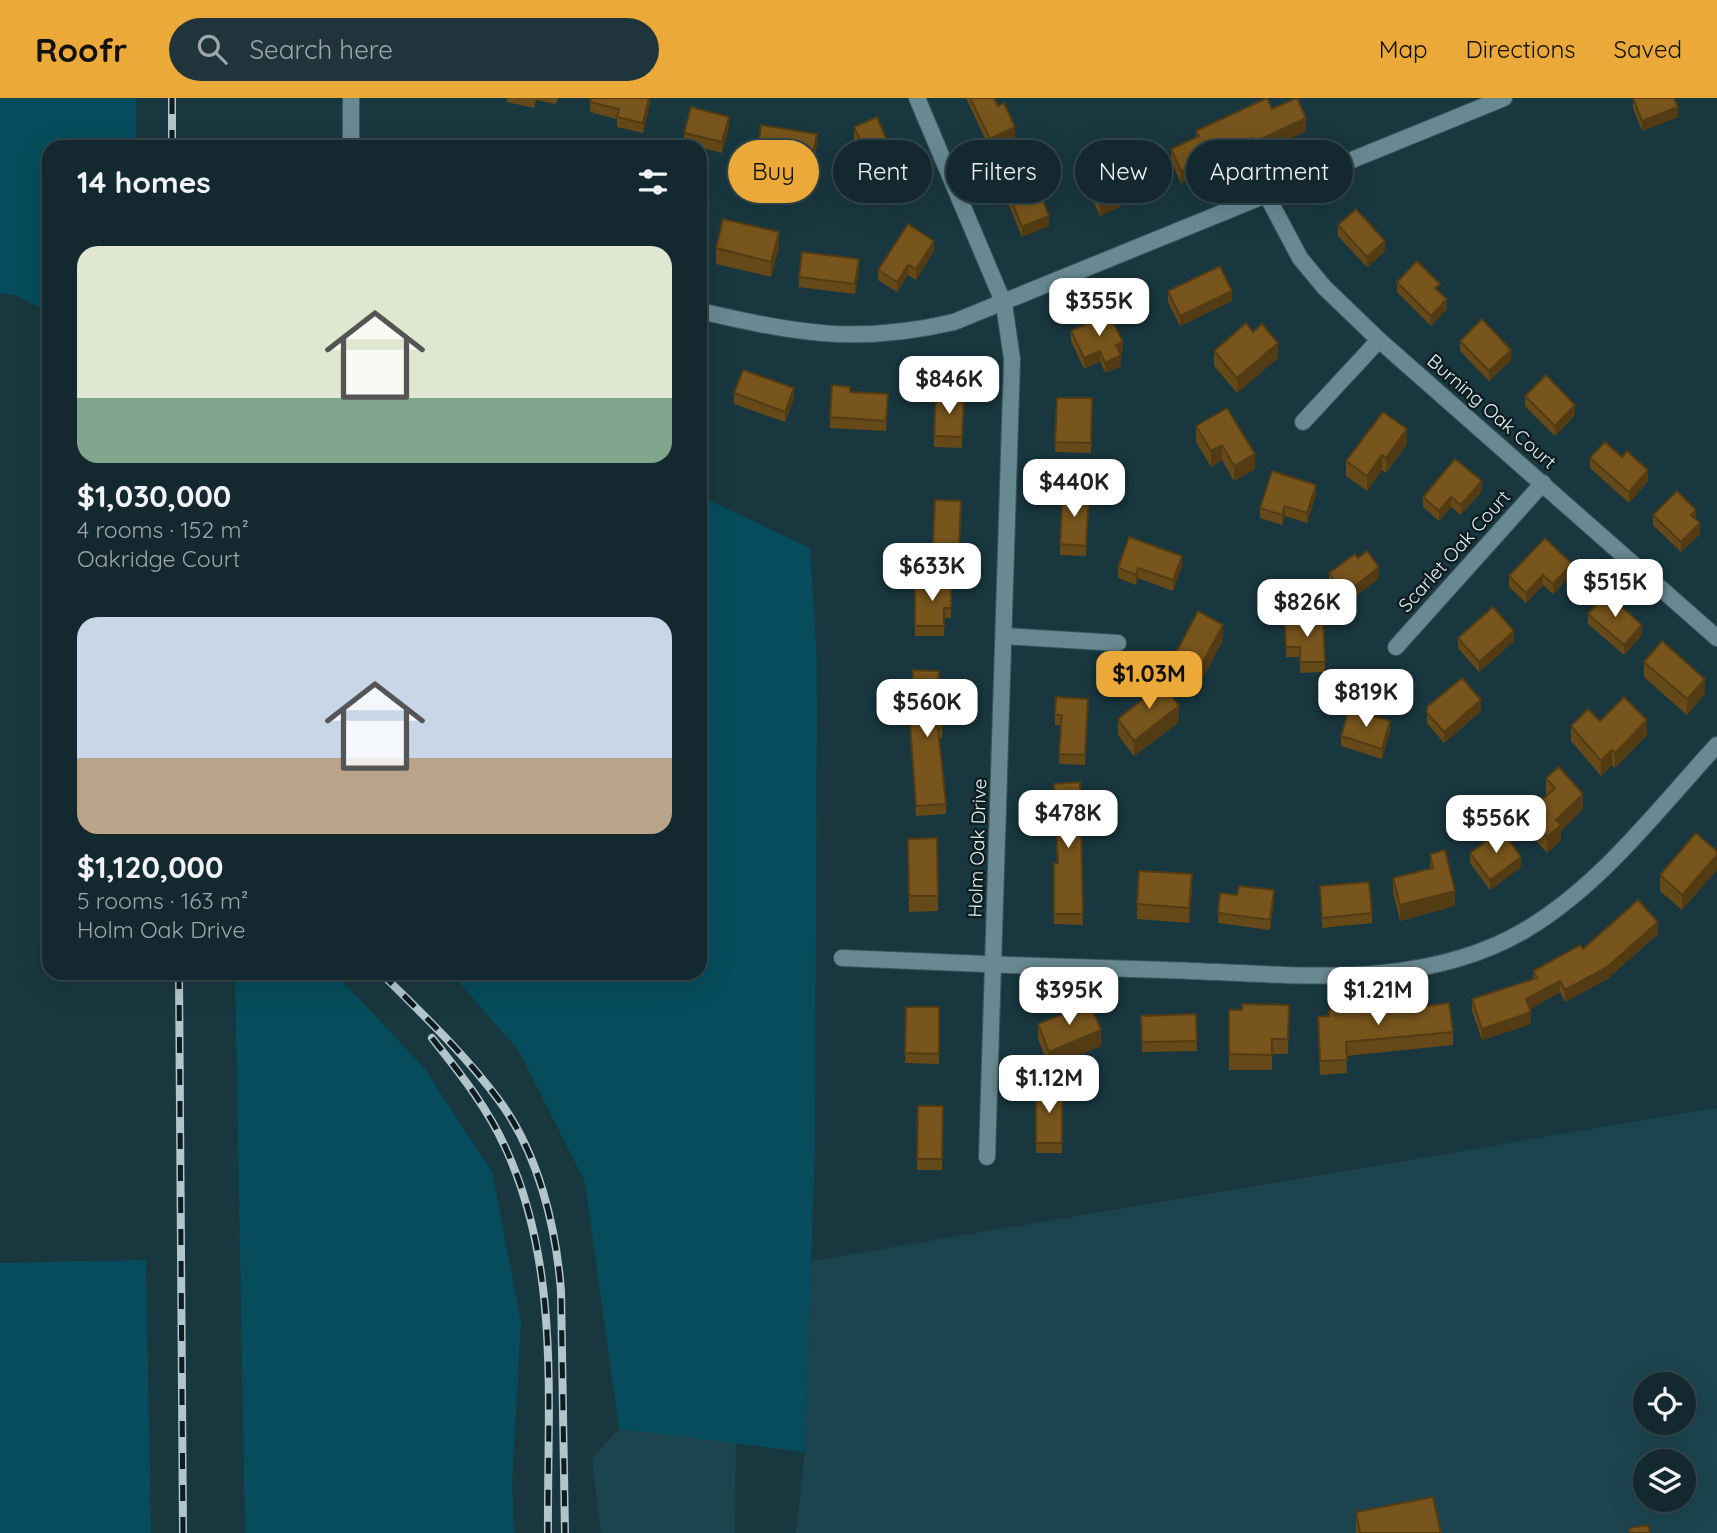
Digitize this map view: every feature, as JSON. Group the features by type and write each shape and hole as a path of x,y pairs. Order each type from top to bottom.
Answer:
{"street":[{"path":"351,98 351,140"},
{"name":"Holm Oak Drive","path":"917,98 1004,304 1012,383 987,1157"},
{"path":"1353,159 1504,98"},
{"path":"707,313 817,335 867,337 905,334 942,325 1004,304 1245,203"},
{"name":"Burning Oak Court","path":"1271,203 1300,258 1324,287 1379,340 1717,638"},
{"path":"1303,422 1379,340"},
{"name":"Scarlet Oak Court","path":"1396,647 1543,483"},
{"path":"1004,636 1118,643"},
{"path":"842,958 994,966 1346,976 1407,971 1492,946 1525,930 1578,890 1628,842 1717,745"}],"shaded area":[{"path":"0,98 136,98 136,140 42,140 42,309 16,295 0,293"},
{"path":"707,499 810,548 817,661 815,1142 805,1452 619,1429 585,1182 519,1051 457,980 707,980"},
{"path":"235,980 342,980 425,1069 492,1172 521,1323 512,1481 514,1533 245,1533"},
{"path":"1717,1108 1717,1533 796,1533 805,1452 811,1261"},
{"path":"146,1260 151,1533 0,1533 0,1263"},
{"path":"619,1429 736,1443 735,1533 601,1533 592,1458"}],"building":[{"path":"591,98 649,98 643,123 617,117 619,109 590,102"},
{"path":"970,98 994,98 998,106 1004,103 1015,127 990,139"},
{"path":"1267,98 1272,109 1297,98 1306,118 1259,140 1190,140 1199,136 1196,131"},
{"path":"1633,98 1674,98 1678,107 1642,121"},
{"path":"691,107 729,117 722,142 684,133"},
{"path":"877,117 887,140 860,140 854,127"},
{"path":"761,125 817,134 816,140 759,140"},
{"path":"1186,142 1186,169 1181,171 1172,149"},
{"path":"1012,203 1044,203 1049,216 1022,227"},
{"path":"1356,209 1385,241 1367,257 1338,225"},
{"path":"723,219 779,232 771,262 716,248"},
{"path":"908,224 934,241 916,269 908,265 897,282 878,270"},
{"path":"802,252 859,259 855,284 799,277"},
{"path":"1417,261 1440,284 1435,288 1447,299 1431,316 1397,282"},
{"path":"1220,266 1232,291 1180,316 1168,291"},
{"path":"1109,313 1123,342 1116,345 1121,355 1105,363 1100,351 1084,358 1071,331"},
{"path":"1482,319 1511,350 1489,371 1460,341"},
{"path":"1246,323 1253,332 1262,324 1278,343 1237,378 1214,351"},
{"path":"743,370 794,388 785,412 734,393"},
{"path":"1546,375 1575,405 1555,426 1525,396"},
{"path":"832,385 850,387 850,392 888,394 886,421 830,417"},
{"path":"936,394 964,395 962,437 934,436"},
{"path":"1057,398 1092,398 1091,443 1055,442"},
{"path":"1227,408 1255,454 1234,466 1222,445 1211,451 1196,426"},
{"path":"1383,412 1407,429 1386,458 1382,455 1367,476 1346,461"},
{"path":"1605,442 1622,457 1627,451 1648,470 1629,492 1590,458"},
{"path":"1455,459 1482,481 1461,505 1451,497 1439,511 1423,497"},
{"path":"1272,471 1316,485 1307,513 1285,506 1282,515 1260,508"},
{"path":"1063,491 1089,493 1086,546 1060,544"},
{"path":"1677,491 1696,510 1691,515 1700,523 1681,542 1653,515"},
{"path":"935,500 961,501 959,547 933,545"},
{"path":"1129,537 1182,556 1173,580 1138,568 1136,575 1118,568"},
{"path":"1545,538 1572,564 1553,584 1543,575 1526,593 1509,576"},
{"path":"1367,551 1379,567 1345,594 1329,573 1355,554 1358,558"},
{"path":"951,582 951,608 944,608 944,626 915,626 915,583"},
{"path":"1606,593 1642,625 1624,645 1588,614"},
{"path":"1493,607 1514,631 1479,662 1458,638"},
{"path":"1198,611 1223,625 1196,675 1171,662"},
{"path":"1323,619 1325,662 1300,662 1300,647 1286,647 1285,621"},
{"path":"1662,641 1705,679 1687,699 1644,662"},
{"path":"913,670 939,671 936,710 943,710 942,728 938,728 946,804 916,806 910,723"},
{"path":"1462,678 1481,700 1444,732 1427,713 1427,707"},
{"path":"1160,681 1179,706 1134,741 1118,719 1148,695 1146,692"},
{"path":"1056,697 1088,699 1085,755 1059,754 1062,715 1055,715"},
{"path":"1624,697 1647,720 1615,753 1612,750 1601,761 1571,726 1588,709 1600,721"},
{"path":"1349,709 1390,721 1382,749 1341,736"},
{"path":"1559,767 1583,794 1556,820 1561,825 1547,837 1526,814 1555,788 1546,778"},
{"path":"1080,782 1083,914 1054,914 1054,863 1058,863 1054,784"},
{"path":"1502,830 1521,857 1490,880 1470,853"},
{"path":"1696,833 1717,851 1717,855 1682,895 1660,875"},
{"path":"937,838 938,896 909,896 908,839"},
{"path":"1445,850 1455,891 1400,905 1393,878 1433,868 1430,854"},
{"path":"1139,871 1192,874 1189,908 1137,904"},
{"path":"1369,882 1372,913 1322,918 1320,886"},
{"path":"1239,886 1274,890 1270,920 1218,913 1220,893 1237,895"},
{"path":"1638,900 1658,922 1607,967 1565,990 1560,981 1526,999 1531,1012 1482,1029 1472,999 1537,978 1533,971 1580,945 1583,949"},
{"path":"1090,1003 1101,1030 1049,1052 1038,1024"},
{"path":"1449,1003 1453,1032 1346,1042 1347,1060 1320,1061 1318,1017 1329,1016 1329,1010 1377,1007 1377,1013"},
{"path":"1242,1004 1289,1005 1288,1039 1272,1039 1272,1055 1229,1054 1229,1010 1242,1010"},
{"path":"906,1007 939,1007 939,1054 905,1053"},
{"path":"1196,1014 1197,1041 1142,1042 1141,1016"},
{"path":"1036,1088 1062,1088 1062,1143 1036,1143"},
{"path":"918,1106 943,1106 942,1159 917,1159"},
{"path":"1433,1497 1441,1533 1360,1533 1356,1512"},
{"path":"1648,1525 1650,1533 1630,1533 1629,1528"}],"railway":[{"path":"172,98 172,140"},
{"path":"179,980 183,1533"},
{"path":"388,980 457,1049 498,1099 524,1142 543,1190 555,1241 561,1291 565,1533"},
{"path":"432,1038 472,1091 499,1134 524,1195 536,1242 547,1338 548,1533"}]}
